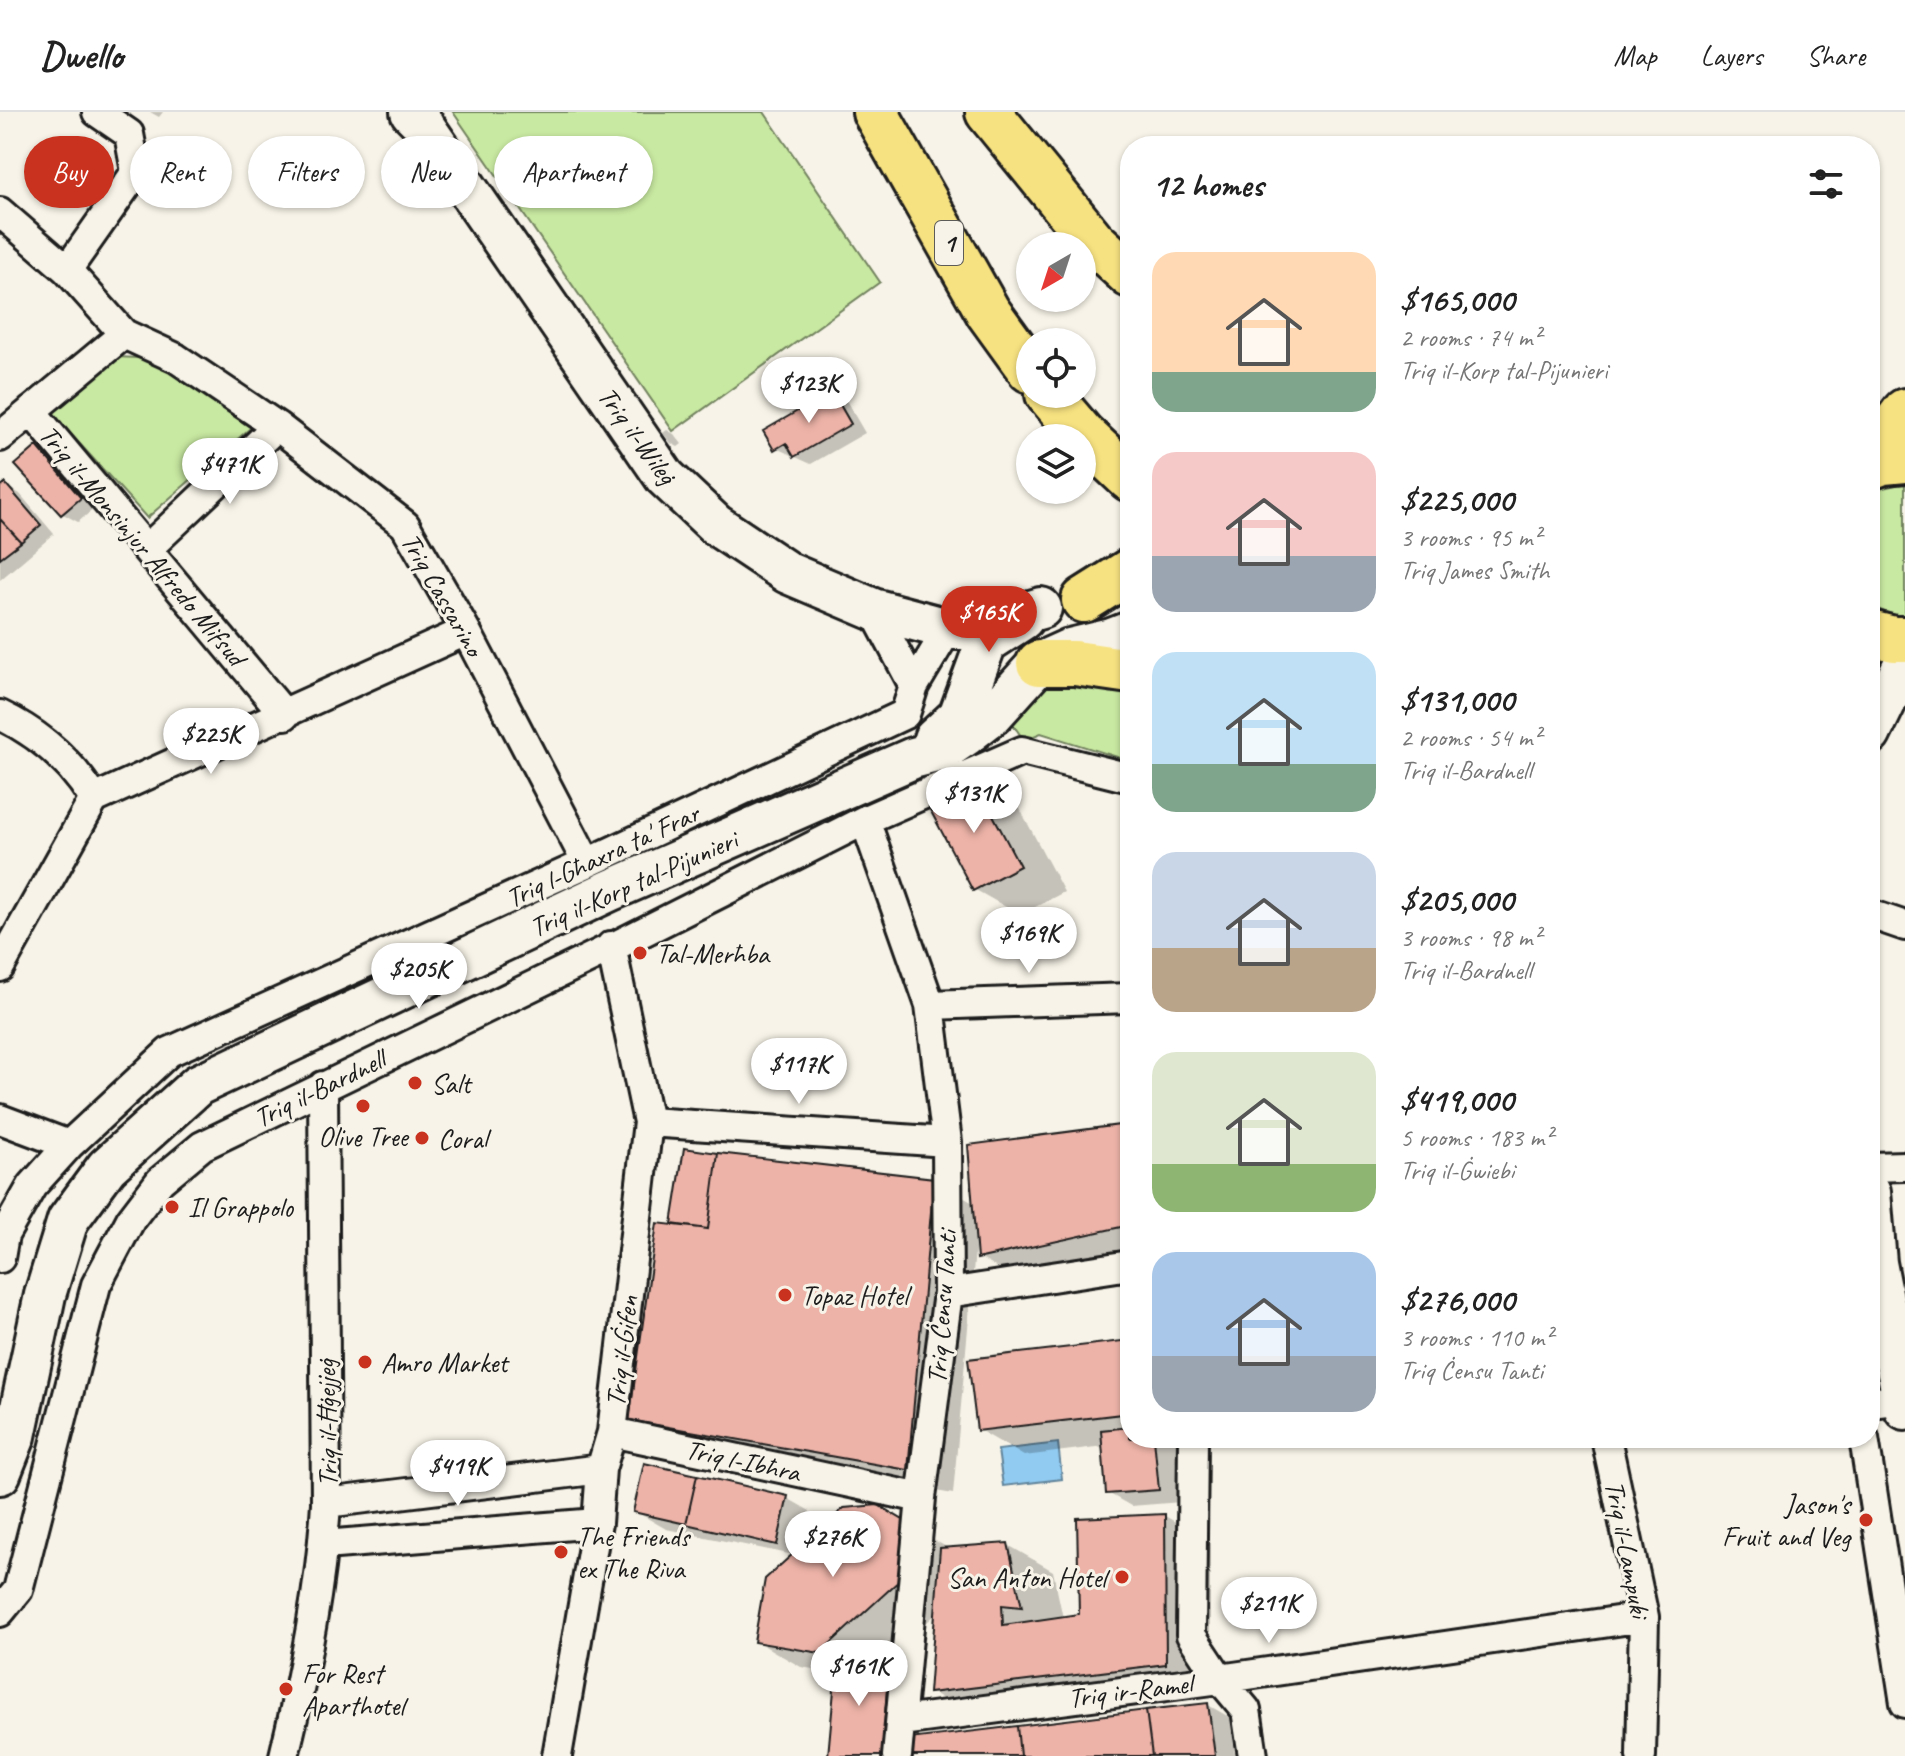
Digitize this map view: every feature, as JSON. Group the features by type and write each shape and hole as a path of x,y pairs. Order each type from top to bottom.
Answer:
{"main road":[{"name":"1","path":"875,112 988,312 1016,351"},
{"path":"988,112 1093,241 1120,266"},
{"path":"1056,196 1120,278"},
{"path":"1060,408 1120,470"},
{"path":"1880,445 1905,411"},
{"path":"1880,463 1905,460"},
{"path":"1084,600 1120,577"},
{"path":"1880,636 1905,639"},
{"path":"1039,663 1075,663 1120,670"}],"street":[{"path":"67,270 136,172 129,134 97,112"},
{"name":"Triq il-Wileġ","path":"411,112 422,123 665,477 716,525 788,573 873,609 965,632 1039,663"},
{"name":"Triq Cassarino","path":"0,212 67,270 124,334 176,358 277,426 405,525 466,631 587,863"},
{"path":"0,437 124,334"},
{"name":"Triq il-Monsinjur Alfredo Mifsud","path":"31,411 285,715"},
{"path":"147,549 277,426"},
{"path":"965,632 1041,608 1120,594"},
{"path":"873,609 914,686"},
{"path":"3,954 94,799 466,631"},
{"name":"Triq l-Għaxra ta' Frar","path":"0,1258 4,1235 32,1186 69,1145 169,1052 587,863 905,714 914,686 965,632"},
{"name":"Triq il-Korp tal-Pijunieri","path":"913,758 959,716 970,690 965,632"},
{"path":"1039,663 1070,649 1120,636"},
{"path":"1880,713 1905,662"},
{"name":"Triq il-Korp tal-Pijunieri","path":"0,1474 15,1436 45,1295 68,1220 107,1167 198,1085 609,891 913,758 944,750 993,714 1039,663"},
{"path":"0,715 26,727 78,772 94,799"},
{"name":"Triq il-Bardnell","path":"0,1612 18,1590 96,1285 131,1219 160,1181 202,1146 865,820 1022,751 1120,776"},
{"name":"Triq Ċensu Tanti","path":"865,820 930,1005 947,1142 948,1293 921,1498 897,1756"},
{"path":"1880,917 1905,926"},
{"name":"Triq il-Ġifen","path":"557,1756 597,1523 601,1469 612,1432 648,1122 611,946"},
{"path":"930,1005 1120,998"},
{"name":"Triq il-Ħġejjeġ","path":"284,1756 297,1704 324,1545 323,1086"},
{"path":"0,1119 69,1145"},
{"path":"648,1122 947,1142"},
{"path":"1880,1167 1905,1166"},
{"path":"948,1293 1120,1267"},
{"path":"1880,1296 1893,1404"},
{"name":"Triq l-Ibħra","path":"612,1432 921,1498"},
{"path":"1193,1448 1191,1635 1220,1679 1246,1710 1253,1756"},
{"name":"Triq il-Lampuki","path":"1608,1448 1644,1617 1641,1756"},
{"path":"1866,1448 1905,1703"},
{"path":"326,1503 601,1469"},
{"path":"324,1545 597,1523"},
{"name":"Triq ir-Ramel","path":"901,1721 1220,1679 1644,1617"}],"green space":[{"path":"453,112 764,112 880,282 673,431 519,208 653,208 653,136 494,136 494,171 478,148 478,136 470,136"},
{"path":"116,357 161,359 256,423 147,518 50,411"},
{"path":"1905,484 1905,615 1880,610 1880,489"},
{"path":"1038,682 1120,683 1120,758 1041,733 1024,740 1004,712"}],"water":[{"path":"1058,1443 1062,1479 1003,1486 998,1450"}],"building":[{"path":"832,391 851,424 794,457 786,443 774,450 763,431"},
{"path":"37,446 81,498 61,515 15,465"},
{"path":"5,483 41,525 21,542 0,519 0,487"},
{"path":"0,519 21,542 0,558"},
{"path":"974,779 1020,866 973,891 927,804"},
{"path":"1120,1125 1120,1227 977,1259 968,1145"},
{"path":"684,1148 718,1153 708,1229 672,1224"},
{"name":"Topaz Hotel","path":"718,1153 934,1178 908,1470 629,1420 657,1223 708,1229"},
{"path":"1120,1341 1120,1414 977,1431 968,1359"},
{"path":"1120,1428 1120,1448 1155,1448 1159,1490 1106,1494 1101,1430"},
{"path":"644,1463 697,1475 686,1524 633,1512"},
{"path":"697,1475 788,1496 777,1545 686,1524"},
{"path":"878,1505 903,1520 910,1550 901,1579 820,1653 754,1642 765,1579 844,1508"},
{"name":"San Anton Hotel","path":"1165,1514 1166,1664 929,1693 940,1548 1008,1543 1022,1607 1002,1605 1003,1625 1079,1614 1077,1518"},
{"path":"837,1657 889,1662 882,1756 828,1756"},
{"path":"1208,1703 1215,1756 1152,1756 1146,1710"},
{"path":"1146,1710 1152,1756 1020,1756 1017,1726"},
{"path":"1017,1726 1020,1756 911,1756 909,1739"}],"place":[{"name":"Tal-Merħba","path":"640,953"},
{"name":"Salt","path":"415,1083"},
{"name":"Olive Tree","path":"363,1106"},
{"name":"Coral","path":"422,1138"},
{"name":"Il Grappolo","path":"172,1207"},
{"name":"Topaz Hotel","path":"785,1295"},
{"name":"Amro Market","path":"365,1362"},
{"name":"Jason's Fruit and Veg","path":"1866,1520"},
{"name":"The Friends ex The Riva","path":"561,1552"},
{"name":"San Anton Hotel","path":"1122,1577"},
{"name":"For Rest Aparthotel","path":"286,1689"}]}
